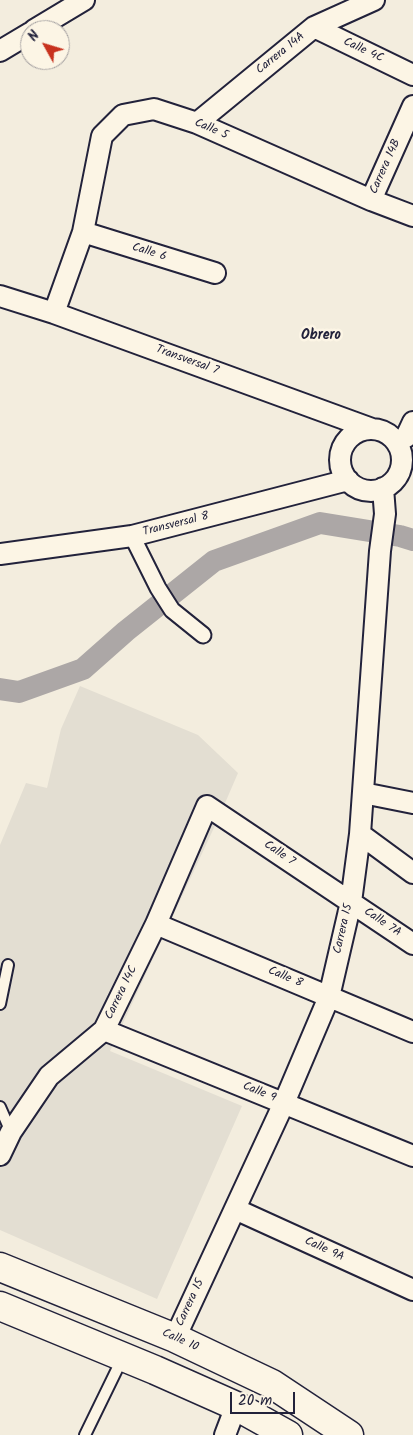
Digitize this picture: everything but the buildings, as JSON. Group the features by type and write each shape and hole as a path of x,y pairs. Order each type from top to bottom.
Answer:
{"main road":[{"name":"Calle 10","path":"0,1267 175,1338 272,1384 349,1435"},
{"path":"0,1306 236,1406 288,1435"}],"street":[{"path":"51,20 84,0"},
{"name":"Carrera 14A","path":"197,123 314,27 374,0"},
{"name":"Calle 4C","path":"314,27 413,74"},
{"path":"0,51 20,39"},
{"name":"Carrera 14B","path":"371,200 413,106"},
{"name":"Calle 5","path":"83,232 102,136 123,115 154,109 197,123 371,200 413,216"},
{"path":"54,313 83,232"},
{"name":"Calle 6","path":"83,232 215,274"},
{"name":"Transversal 7","path":"0,296 54,313 378,430 411,433"},
{"path":"378,430 393,438 399,447 402,457 401,468 391,483 383,488 364,490 348,480 342,470 340,458 343,447 350,437 360,431 378,430"},
{"name":"Transversal 8","path":"0,554 132,536 348,480"},
{"name":"Carrera 15","path":"175,1338 284,1103 329,996 351,902 360,834 380,551 385,514 383,488"},
{"path":"132,536 158,588 172,610 203,635"},
{"path":"363,793 413,803"},
{"name":"Calle 7","path":"207,806 351,902"},
{"name":"Carrera 14C","path":"0,1155 11,1132 50,1076 104,1030 156,924 207,806"},
{"path":"360,834 413,873"},
{"name":"Calle 7A","path":"351,902 413,944"},
{"name":"Calle 8","path":"156,924 413,1032"},
{"name":"Calle 9","path":"104,1030 413,1156"},
{"name":"Calle 9A","path":"235,1209 413,1290"},
{"path":"225,1435 236,1406"}],"lane":[{"path":"0,1004 8,966"},
{"path":"0,1107 11,1132"},
{"path":"85,1435 123,1357"}],"shaded area":[{"path":"80,686 198,735 238,773 110,1051 242,1106 157,1299 0,1230 0,845 26,783 47,788 61,729"}],"waterway":[{"path":"0,689 19,692 83,669 126,631 214,561 320,523 400,536 413,540"}],"district":[{"name":"Obrero","path":"321,337"}]}
